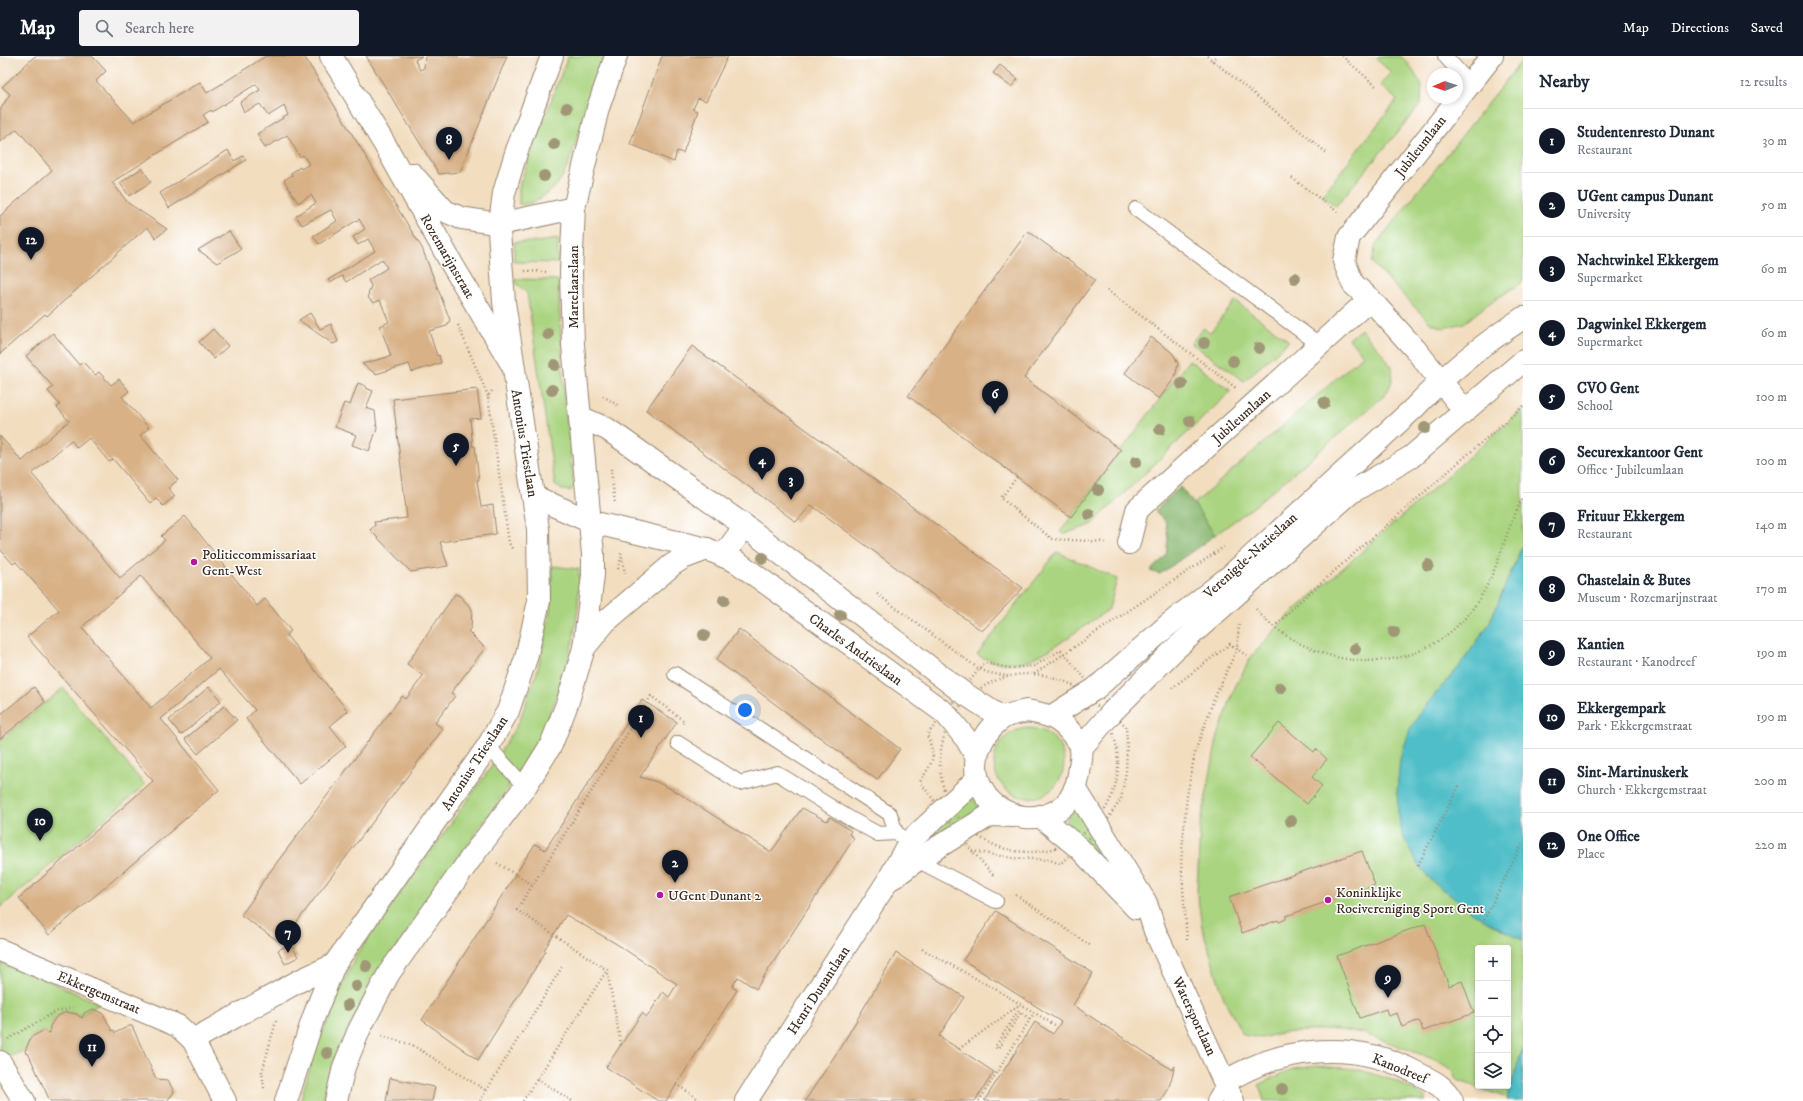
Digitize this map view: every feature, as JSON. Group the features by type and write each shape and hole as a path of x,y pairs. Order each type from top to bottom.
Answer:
{"street":[{"name":"Rozemarijnstraat","path":"331,56 385,145 453,266 513,366"},
{"path":"513,366 501,270 500,224 504,193 516,152 552,56"},
{"name":"Martelaarslaan","path":"591,522 573,345 571,273 574,208 598,108 616,56"},
{"name":"Jubileumlaan","path":"1440,381 1415,349 1370,299 1353,284 1344,261 1349,237 1469,83 1492,56"},
{"name":"Rozemarijnstraat","path":"385,145 445,211 461,218 500,224 574,208"},
{"name":"Jubileumlaan","path":"1129,543 1137,510 1370,299"},
{"name":"Verenigde-Natieslaan","path":"1052,716 1095,689 1167,626 1229,577 1414,408 1440,381 1490,339 1523,318"},
{"name":"Verenigde-Natieslaan","path":"1081,748 1119,719 1174,650 1350,493 1411,457 1523,360"},
{"name":"Antonius Triestlaan","path":"286,1101 312,1023 334,965 488,746 508,711 526,658 539,601 538,546 533,496 513,366"},
{"path":"1440,381 1464,410"},
{"name":"Charles Andrieslaan","path":"580,417 607,429 745,526 962,692 1002,718"},
{"name":"Charles Andrieslaan","path":"533,496 591,522 715,552 737,562 945,713 967,740 976,756"},
{"path":"336,1101 344,1067 359,1030 389,973 476,851 525,786 551,745 567,704 584,648 593,575 591,522"},
{"path":"584,648 605,622 672,565 683,558 715,552 745,526"},
{"name":"Charles Andrieslaan","path":"1027,710 1052,716 1065,725 1081,748 1079,780 1068,801 1052,813 1033,818 1013,816 1000,810 983,792 977,779 976,756 985,734 1002,718 1027,710"},
{"name":"Henri Dunantlaan","path":"746,1101 889,879 908,845 977,779"},
{"name":"Watersportlaan","path":"1075,788 1100,831 1146,903 1155,931 1229,1091"},
{"path":"908,845 966,843 990,815 1013,816"},
{"name":"Watersportlaan","path":"1040,816 1079,848 1122,891 1155,931"},
{"name":"Ekkergemstraat","path":"0,950 178,1026 193,1040 225,1101"},
{"path":"193,1040 299,981 334,965"},
{"name":"Kanodreef","path":"1229,1091 1246,1070 1282,1056 1315,1051 1346,1051 1379,1057 1409,1069 1443,1087 1452,1101"},
{"path":"0,1062 12,1092"}],"lane":[{"path":"1445,56 1469,83"},
{"path":"1136,209 1320,345"},
{"path":"675,674 804,764 890,814 908,845"},
{"path":"678,743 740,783 777,773 849,818 878,834 908,845 996,901"},
{"path":"488,746 525,786"},
{"path":"1214,1101 1229,1091"}],"path":[{"path":"1207,56 1328,152"},
{"path":"1212,60 1216,56"},
{"path":"1342,56 1376,86"},
{"path":"1292,178 1357,227"},
{"path":"501,270 571,273"},
{"path":"1106,290 1256,403"},
{"path":"604,397 607,429"},
{"path":"1274,627 1299,602 1523,406"},
{"path":"611,467 622,554"},
{"path":"1017,477 1001,498 1052,538 1129,543"},
{"path":"1242,588 1260,615 1274,627 1310,649 1336,657 1360,662 1392,659 1417,653 1438,642 1454,630 1469,614 1483,594 1523,498"},
{"path":"510,543 538,546"},
{"path":"1033,675 1228,544"},
{"path":"593,554 628,555"},
{"path":"1188,947 1182,862 1187,796 1195,752 1214,699 1237,649 1242,588"},
{"path":"1171,689 1230,644 1247,656"},
{"path":"966,843 1012,858 1050,860 1060,864 1100,831 1120,799 1126,772 1127,742 1119,719 1061,650 1034,666 1011,668 984,663 979,669"},
{"path":"621,1045 607,970 517,910 651,696 684,721 678,743"},
{"path":"1119,719 1131,723"},
{"path":"925,726 932,730 935,736"},
{"path":"932,730 927,735 932,747 933,760 920,782 966,843 995,877"},
{"path":"939,741 942,746"},
{"path":"1418,865 1459,786"},
{"path":"1484,920 1523,842"},
{"path":"516,874 533,885"},
{"path":"1011,892 1091,946"},
{"path":"922,949 995,989 1058,1027"},
{"path":"480,1101 562,967"},
{"path":"523,1101 607,970"},
{"path":"7,1039 56,1012 73,1008 87,1007 98,992"},
{"path":"959,1049 1020,1005"},
{"path":"1014,1009 1018,1011 995,1047 998,1049 1021,1012 1030,1020"},
{"path":"979,1101 1034,1013"},
{"path":"265,1093 262,1072 278,1017"},
{"path":"359,1030 412,1045 487,1091"},
{"path":"537,1079 572,1101"},
{"path":"676,1084 701,1101"}],"green space":[{"path":"568,56 604,56 568,166 562,178 541,198 529,204 519,204 520,183"},
{"path":"1379,56 1401,56 1408,63 1422,85 1421,104 1336,206 1322,195 1397,100 1380,85 1391,72 1376,59"},
{"path":"1523,59 1523,282 1488,304 1464,323 1444,328 1430,323 1372,263 1376,244"},
{"path":"558,239 558,263 514,262 514,242 536,242"},
{"path":"515,279 558,280 564,393 574,486 570,491 562,490 555,485 527,293 516,283"},
{"path":"1235,301 1289,341 1244,381 1191,343 1203,328 1210,333"},
{"path":"1361,329 1383,355 1392,372 1391,384 1385,395 1256,505 1215,535 1194,504 1363,355 1349,339"},
{"path":"1189,360 1231,391 1091,525 1064,534 1060,532"},
{"name":"Koninklijke Roeivereniging Sport Gent","path":"1523,409 1523,544 1489,624 1459,667 1426,705 1410,729 1402,834 1418,865 1433,882 1484,920 1523,940 1523,1048 1511,1086 1511,945 1475,945 1475,1086 1457,1080 1452,1070 1436,1060 1363,1033 1330,1029 1282,1033 1261,1038 1243,1035 1224,999 1202,927 1197,891 1200,827 1217,739 1235,687 1251,657 1283,621"},
{"path":"1180,487 1194,504 1215,535 1160,574 1150,571 1166,556 1168,538 1165,521 1155,511"},
{"path":"1057,552 1117,579 1109,609 1044,653 1023,662 1002,663 977,655"},
{"path":"552,566 579,569 578,608 573,641 563,681 542,732 506,791 421,910 360,1005 335,1055 323,1101 306,1101 301,1099 315,1050 355,957 487,773 519,722 537,672 546,633 551,603"},
{"path":"63,688 145,785 0,908 0,741"},
{"path":"1029,728 1042,731 1054,738 1061,750 1064,763 1061,776 1054,788 1042,795 1029,798 1016,795 1004,788 997,776 994,763 997,750 1004,738 1016,731"},
{"path":"972,798 981,809 929,843 926,839"},
{"path":"1075,810 1080,810 1111,862 1105,864 1065,820"},
{"path":"0,963 42,978 100,1004 84,1013 82,1018 77,1014 68,1012 56,1017 50,1028 50,1033 43,1031 31,1037 26,1050 4,1059 0,1051"},
{"path":"1317,1066 1357,1069 1396,1081 1425,1097 1427,1101 1264,1101 1259,1085 1292,1069"},
{"name":"Koninklijke Roeivereniging Sport Gent","path":"1482,1089 1510,1089 1507,1098"}],"water":[{"path":"1523,544 1523,940 1484,920 1469,910 1433,882 1418,865 1402,834 1398,812 1397,790 1400,759 1410,729 1426,705 1459,667 1489,624"},
{"path":"1523,1048 1523,1101 1507,1101"}],"building":[{"path":"35,56 92,56 106,71 96,81 134,122 200,82 207,93 266,56 304,56 422,248 450,320 447,326 429,331 437,356 439,355 441,363 412,372 409,364 376,374 362,364 391,356 380,326 389,322 380,300 374,303 369,299 368,295 371,286 368,280 387,268 382,259 346,282 342,276 330,283 328,280 375,251 368,239 358,245 353,237 365,229 359,219 319,244 313,236 337,221 331,210 302,225 296,216 316,203 311,195 298,203 284,180 300,167 301,169 309,164 303,155 300,157 287,135 265,148 257,134 288,115 284,106 268,116 260,104 244,112 240,102 260,90 256,84 212,112 211,110 203,115 208,122 112,182 128,203 167,229 156,238 147,227 47,316 45,314 0,354 0,216 52,170 17,129 0,142 0,110 10,94 2,87"},
{"path":"366,56 422,56 415,60 420,70 424,68 425,56 507,56 460,172 439,174"},
{"path":"662,56 728,56 706,101 698,98 693,109 698,111 683,153 677,151 674,162 630,144"},
{"path":"1000,65 1018,79 1011,87 993,73"},
{"path":"228,150 234,161 243,156 246,160 169,208 160,193"},
{"path":"142,168 151,182 129,196 120,183"},
{"path":"229,231 241,249 217,263 198,250"},
{"path":"1028,231 1095,280 1024,378 1121,450 1071,517 908,396"},
{"path":"310,313 320,329 331,324 338,342 333,344 299,320"},
{"path":"213,329 228,346 214,359 199,342"},
{"path":"53,333 79,365 83,362 95,375 99,372 111,385 119,379 129,391 122,397 149,428 140,435 178,480 168,488 175,496 163,506 156,498 150,503 113,459 109,462 89,438 77,448 71,440 32,474 120,578 165,540 161,536 185,516 257,606 265,599 291,631 286,635 348,711 330,726 346,746 300,784 246,719 255,710 219,669 161,719 219,790 49,935 19,898 153,781 27,637 59,610 16,562 13,564 0,549 0,436 22,461 69,421 57,407 60,405 48,391 53,387 26,356","holes":["141,576 210,658 151,708 82,627"]},
{"path":"1151,337 1174,355 1178,364 1175,377 1159,399 1125,373"},
{"path":"692,346 1023,588 982,631 811,505 796,522 646,410"},
{"path":"358,383 373,391 366,408 375,411 377,429 369,451 352,445 356,435 335,427 344,403 350,405"},
{"path":"477,389 481,418 470,419 479,480 477,480 481,507 493,505 496,534 440,542 448,566 411,572 370,530 375,525 374,522 407,518 393,399"},
{"path":"455,594 460,596 472,609 471,628 468,631 485,648 451,693 455,696 435,723 443,729 281,943 241,915 263,881 402,696 406,699 423,676 407,664"},
{"path":"739,629 900,749 877,780 716,660"},
{"path":"34,687 45,702 0,739 0,715"},
{"path":"209,687 221,701 181,735 169,720"},
{"name":"UGent Dunant 2","path":"642,700 677,722 640,777 657,782 677,792 771,852 802,808 827,821 830,817 851,831 849,834 854,838 756,989 738,977 732,987 737,990 666,1101 658,1101 606,1067 642,1013 647,1017 663,992 669,997 677,984 615,943 566,915 544,950 546,951 478,1060 422,1020 535,844 545,850"},
{"path":"224,706 237,720 198,754 185,739"},
{"path":"1279,723 1314,752 1316,749 1327,759 1312,777 1322,786 1307,804 1250,757"},
{"path":"1362,851 1375,885 1286,916 1286,919 1279,922 1278,920 1242,933 1229,897"},
{"path":"996,911 1093,973 1073,1005 1172,1070 1175,1066 1168,1090 1161,1101 984,1101 1035,1022 1053,1034 1061,1022 963,960"},
{"path":"1425,924 1449,986 1462,981 1474,1013 1423,1031 1420,1022 1417,1021 1402,1027 1397,1013 1388,1016 1386,1009 1360,1018 1337,956"},
{"path":"291,944 298,957 285,964 278,950"},
{"path":"896,953 964,997 939,1036 994,1072 975,1101 805,1101 845,1040"},
{"path":"93,1009 103,1013 112,1031 114,1030 115,1033 132,1026 156,1079 168,1080 174,1092 167,1101 50,1101 28,1053 26,1054 25,1051 31,1037 43,1031 50,1033 50,1026 56,1017 66,1012 76,1014 82,1018 84,1013"},
{"path":"390,1078 435,1087 432,1101 386,1101"}],"place":[{"name":"Chastelain & Butes","path":"449,160"},
{"name":"One Office","path":"31,260"},
{"name":"Securexkantoor Gent","path":"995,414"},
{"name":"CVO Gent","path":"456,466"},
{"name":"Dagwinkel Ekkergem","path":"762,480"},
{"name":"Nachtwinkel Ekkergem","path":"791,500"},
{"name":"Politiecommissariaat Gent-West","path":"194,562"},
{"name":"Studentenresto Dunant","path":"641,738"},
{"name":"Ekkergempark","path":"40,841"},
{"name":"UGent campus Dunant","path":"675,883"},
{"name":"UGent Dunant 2","path":"660,895"},
{"name":"Koninklijke Roeivereniging Sport Gent","path":"1328,900"},
{"name":"Frituur Ekkergem","path":"288,953"},
{"name":"Kantien","path":"1388,998"},
{"name":"Sint-Martinuskerk","path":"92,1067"}]}
